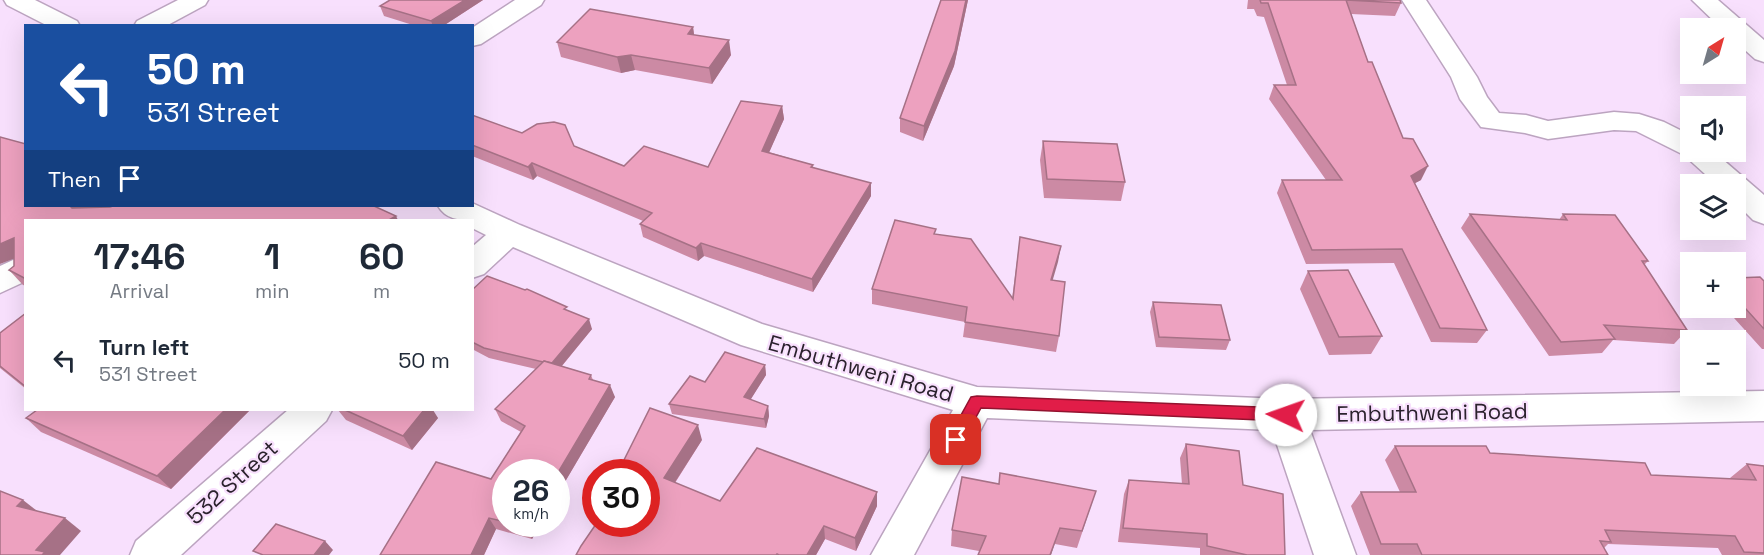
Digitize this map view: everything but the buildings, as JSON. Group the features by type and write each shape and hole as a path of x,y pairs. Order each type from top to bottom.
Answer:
{"street":[{"path":"151,24 196,0"},
{"path":"474,38 532,0"},
{"path":"1414,0 1464,77 1474,99 1491,121 1526,124 1548,130 1599,122 1628,122 1654,128 1680,142"},
{"path":"1704,0 1764,54"},
{"path":"0,15 20,2 64,24"},
{"path":"1709,162 1722,174"},
{"path":"1746,196 1764,213"},
{"name":"Embuthweni Road","path":"455,207 510,233 753,336 977,402 1286,415 1764,406"},
{"path":"474,265 510,233"},
{"path":"0,281 24,267"},
{"path":"892,555 977,402"},
{"name":"532 Street","path":"151,555 312,411"},
{"path":"1286,415 1335,555"}],"route":[{"path":"956,440 977,402 1286,415"}]}
